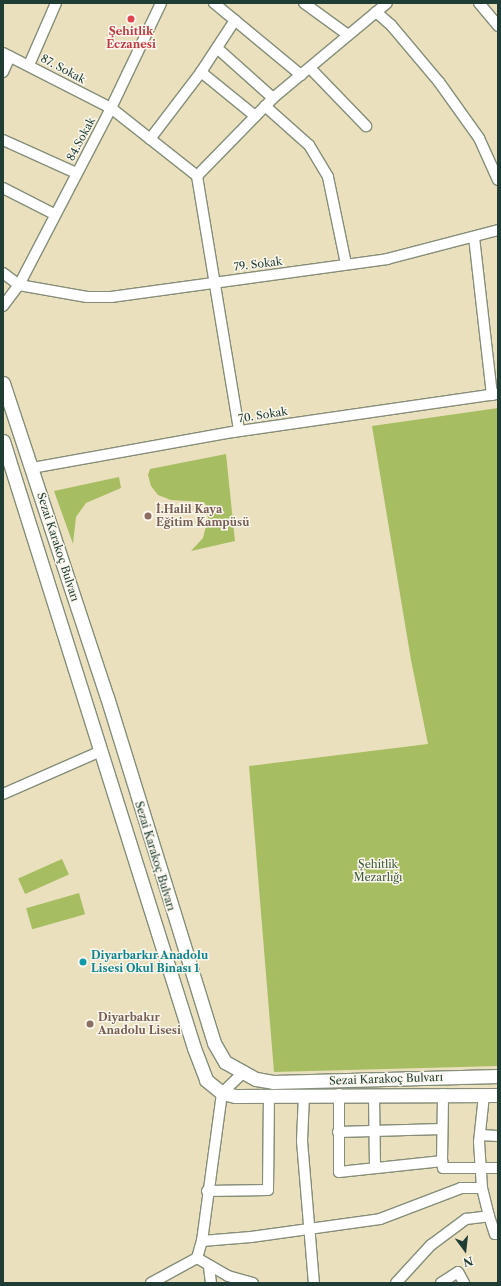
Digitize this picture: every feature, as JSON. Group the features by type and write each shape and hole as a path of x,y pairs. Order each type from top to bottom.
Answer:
{"street":[{"path":"29,65 56,3"},
{"name":"84.Sokak","path":"3,306 19,285 54,214 111,108 160,3"},
{"path":"214,3 301,75"},
{"path":"304,3 348,35"},
{"path":"239,432 213,282 197,176 273,98 387,3"},
{"path":"479,3 498,26"},
{"path":"376,12 391,24 434,76 479,138 498,180"},
{"path":"150,139 201,72 235,20"},
{"path":"217,48 273,98"},
{"path":"3,72 6,55"},
{"name":"87. Sokak","path":"6,55 29,65 111,108 197,176"},
{"path":"310,68 366,126"},
{"path":"201,72 255,116"},
{"path":"265,106 309,145 328,177 346,264"},
{"path":"3,140 76,173"},
{"path":"3,188 54,214"},
{"name":"79. Sokak","path":"19,285 88,297 111,297 387,259 498,230"},
{"path":"474,237 495,394"},
{"path":"3,273 19,285"},
{"name":"Sezai Karakoç Bulvarı","path":"3,383 107,697 214,1043 225,1062 243,1073 272,1082 498,1076"},
{"name":"70. Sokak","path":"32,468 239,432 495,394"},
{"path":"3,441 194,1048 206,1080 222,1093 235,1096 269,1097 339,1094 498,1095"},
{"path":"3,794 101,751"},
{"path":"151,1283 169,1279 196,1258 202,1242 207,1191 222,1093 243,1073"},
{"path":"339,1094 339,1172 442,1161"},
{"path":"443,1094 443,1168 498,1168"},
{"path":"304,1095 302,1141 311,1228 314,1283"},
{"path":"374,1095 375,1168"},
{"path":"484,1095 480,1134 482,1188 495,1234 498,1234"},
{"path":"207,1191 268,1190 269,1097"},
{"path":"338,1132 442,1129"},
{"path":"480,1134 498,1136"},
{"path":"202,1242 250,1238 380,1219 461,1188 482,1188"},
{"path":"396,1283 431,1245 466,1220 489,1216"},
{"path":"196,1258 228,1276 253,1283"},
{"path":"210,1267 211,1283"},
{"path":"441,1283 458,1272 464,1283"}],"green space":[{"name":"Şehitlik Mezarlığı","path":"498,408 498,1066 274,1072 249,766 428,744 411,660 372,426"},
{"path":"226,454 235,541 191,551 203,538 208,518 207,506 202,502 171,500 158,495 151,486 148,475 150,469"},
{"path":"119,477 121,488 86,503 76,517 73,544 54,491"},
{"path":"62,859 69,875 25,894 18,879"},
{"path":"79,893 85,914 32,929 26,908"}],"place":[{"name":"Şehitlik Eczanesi","path":"131,19"},
{"name":"İ.Halil Kaya Eğitim Kampüsü","path":"148,516"},
{"name":"Diyarbarkır Anadolu Lisesi Okul Binası 1","path":"83,962"},
{"name":"Diyarbakır Anadolu Lisesi","path":"90,1024"}]}
